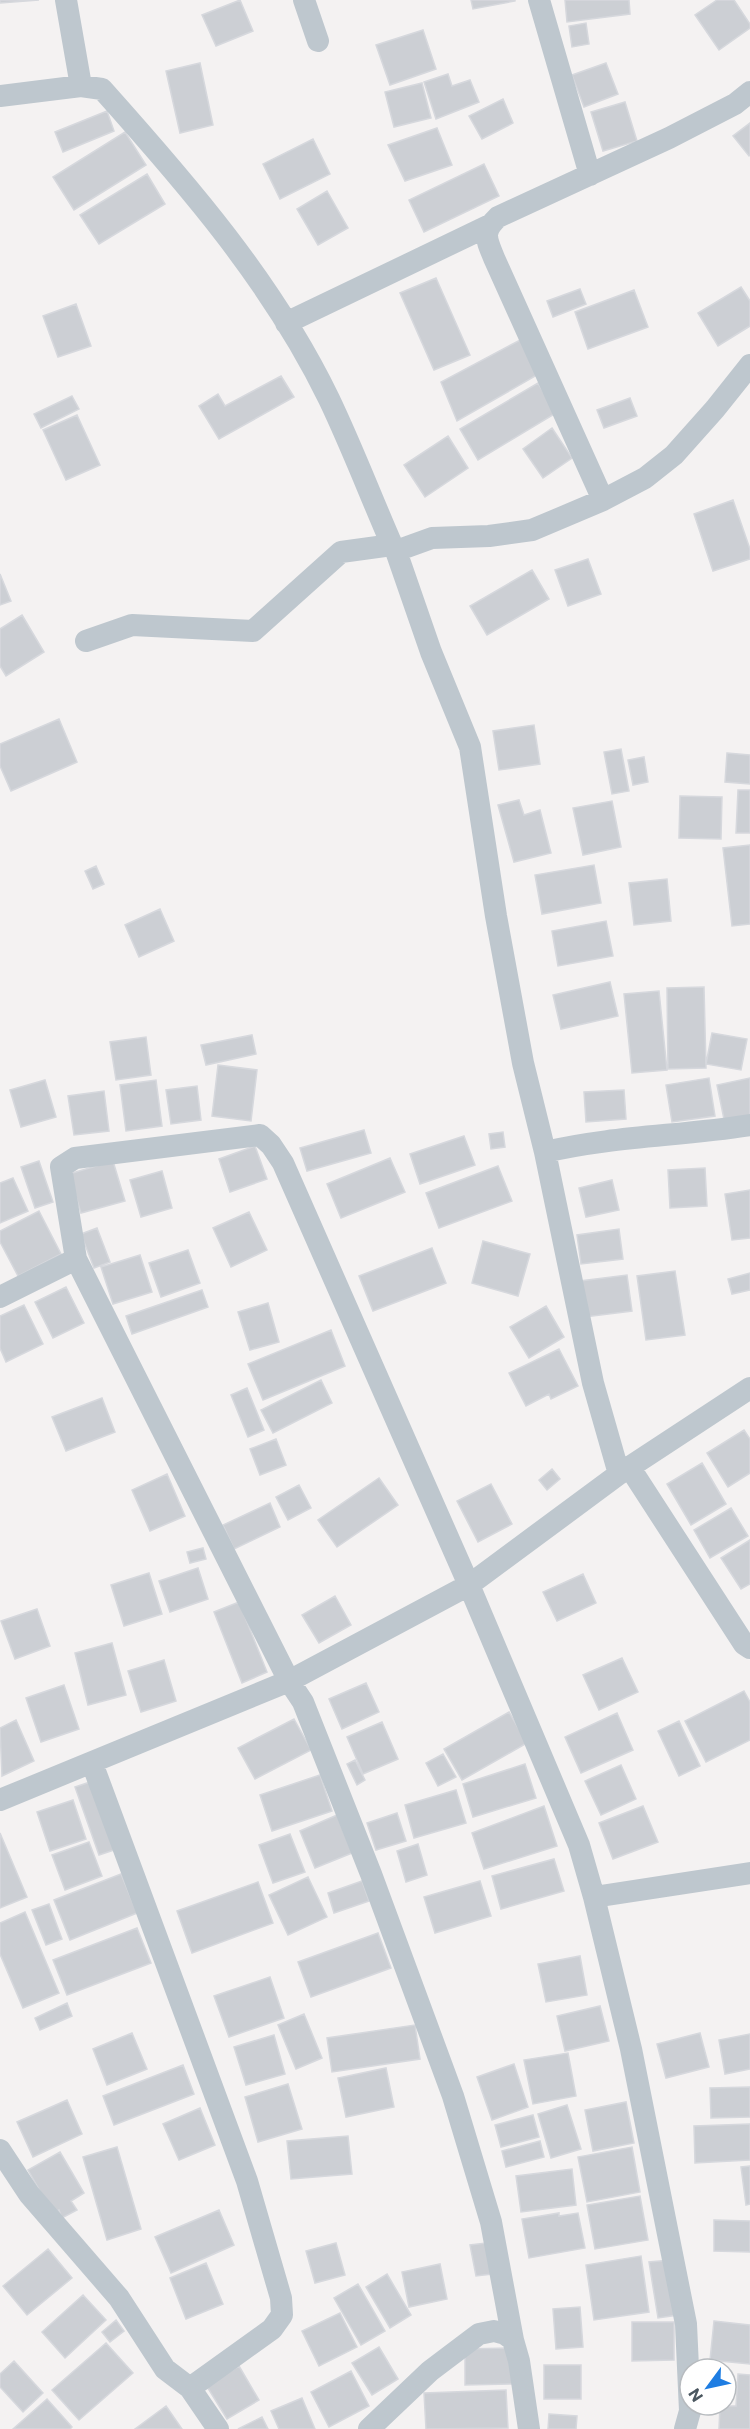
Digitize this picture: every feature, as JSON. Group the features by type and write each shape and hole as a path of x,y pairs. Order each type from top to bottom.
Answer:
{"street":[{"path":"66,0 81,86"},
{"path":"304,0 318,41"},
{"path":"538,0 590,175"},
{"path":"0,96 81,86 102,89 212,216 286,322 329,399 394,548 431,652 470,747 496,916 523,1063 545,1152 593,1383 624,1471 744,1644 750,1648"},
{"path":"286,322 488,226 498,217 735,104 750,92"},
{"path":"488,226 486,237 494,258 603,500"},
{"path":"86,641 132,625 253,631 341,552 394,548 432,538 489,536 532,530 603,500 645,478 674,455 716,409 750,365"},
{"path":"545,1152 587,1142 697,1133 750,1125"},
{"path":"530,2429 491,2222 453,2096 371,1875 303,1702 289,1681 76,1259 61,1167 75,1158 260,1135 271,1145 283,1162 469,1585 579,1845 631,2049 686,2324 690,2411 686,2429"},
{"path":"0,1297 76,1259"},
{"path":"0,1800 289,1681 469,1585 624,1471 750,1388"},
{"path":"92,1762 247,2181 281,2298 282,2315 272,2329 190,2388"},
{"path":"594,1897 750,1873"},
{"path":"0,2150 29,2194 119,2298 165,2369 190,2388 218,2429"},
{"path":"369,2429 430,2371 479,2334 494,2331 505,2334 513,2340"}],"building":[{"path":"0,0 39,0 0,3"},
{"path":"240,0 253,31 216,46 202,15"},
{"path":"471,0 515,0 515,1 473,9"},
{"path":"565,0 629,0 630,14 567,22"},
{"path":"717,0 734,0 750,24 750,28 719,50 695,15"},
{"path":"586,23 589,44 572,47 569,26"},
{"path":"423,30 436,69 390,85 376,45"},
{"path":"200,63 213,125 180,133 166,71"},
{"path":"606,63 618,94 584,107 572,75"},
{"path":"448,74 452,86 470,80 479,102 436,119 424,82"},
{"path":"422,83 431,118 394,127 385,92"},
{"path":"503,99 513,123 482,139 469,116"},
{"path":"625,102 637,141 603,151 591,112"},
{"path":"107,111 114,131 63,152 55,132"},
{"path":"750,123 750,155 749,156 733,136"},
{"path":"437,128 452,165 405,181 388,145"},
{"path":"125,132 146,165 74,210 53,177"},
{"path":"313,139 330,174 280,199 263,164"},
{"path":"484,164 499,196 424,232 409,200"},
{"path":"147,174 165,204 99,244 80,215"},
{"path":"327,191 348,228 318,245 297,209"},
{"path":"436,278 470,355 434,370 400,293"},
{"path":"741,287 750,301 750,326 718,346 698,313"},
{"path":"580,289 586,304 553,317 547,301"},
{"path":"634,290 648,327 588,349 575,312"},
{"path":"76,304 91,346 58,357 43,316"},
{"path":"522,339 537,375 457,421 441,382"},
{"path":"281,376 294,397 219,439 199,406 218,394 225,406"},
{"path":"538,383 556,413 478,460 460,429"},
{"path":"72,396 79,409 41,428 34,414"},
{"path":"630,398 637,416 604,428 597,410"},
{"path":"77,415 100,465 66,480 43,430"},
{"path":"552,428 572,458 543,478 523,449"},
{"path":"448,436 468,468 425,497 404,465"},
{"path":"733,500 750,549 750,559 713,571 694,514"},
{"path":"588,559 601,594 568,606 555,570"},
{"path":"532,570 549,599 487,635 470,606"},
{"path":"0,574 11,601 0,605"},
{"path":"22,615 44,652 6,676 0,666 0,629"},
{"path":"59,719 77,762 11,791 0,766 0,744"},
{"path":"534,725 540,764 499,770 493,731"},
{"path":"621,749 629,791 612,794 604,752"},
{"path":"727,753 750,755 750,784 725,782"},
{"path":"644,757 648,782 633,785 628,760"},
{"path":"738,790 750,790 750,833 736,833"},
{"path":"680,796 722,797 721,839 679,838"},
{"path":"519,800 524,815 540,810 551,853 514,862 498,805"},
{"path":"612,801 621,847 583,855 573,808"},
{"path":"750,845 750,924 732,926 723,848"},
{"path":"594,865 601,903 542,914 535,875"},
{"path":"96,866 104,884 93,889 85,871"},
{"path":"667,879 671,921 634,925 629,883"},
{"path":"160,909 174,941 139,957 125,925"},
{"path":"606,921 613,956 558,966 552,931"},
{"path":"610,982 618,1016 561,1029 553,995"},
{"path":"704,987 706,1068 668,1069 667,988"},
{"path":"659,991 667,1070 632,1073 624,994"},
{"path":"712,1033 747,1039 741,1070 706,1064"},
{"path":"252,1035 256,1054 206,1065 201,1045"},
{"path":"146,1037 151,1075 116,1080 110,1042"},
{"path":"218,1065 257,1070 251,1121 212,1116"},
{"path":"709,1078 715,1116 672,1122 666,1085"},
{"path":"750,1078 750,1118 725,1124 717,1085"},
{"path":"45,1080 56,1117 21,1127 10,1090"},
{"path":"156,1080 162,1126 126,1131 120,1085"},
{"path":"197,1086 201,1120 171,1124 166,1090"},
{"path":"624,1090 626,1119 586,1122 584,1092"},
{"path":"104,1091 109,1131 74,1135 68,1096"},
{"path":"364,1130 371,1153 307,1171 300,1148"},
{"path":"503,1132 505,1147 491,1149 489,1134"},
{"path":"464,1136 475,1165 420,1184 410,1154"},
{"path":"255,1146 267,1179 230,1192 219,1159"},
{"path":"390,1158 405,1192 341,1218 327,1184"},
{"path":"39,1161 53,1202 35,1208 21,1167"},
{"path":"113,1161 125,1201 81,1213 69,1174"},
{"path":"498,1166 512,1201 439,1228 426,1193"},
{"path":"705,1168 707,1206 670,1208 668,1170"},
{"path":"162,1171 172,1208 141,1217 130,1180"},
{"path":"13,1178 28,1211 0,1223 0,1183"},
{"path":"612,1180 619,1210 586,1217 579,1188"},
{"path":"750,1190 750,1238 732,1240 725,1194"},
{"path":"39,1211 61,1254 18,1276 0,1242 0,1231"},
{"path":"249,1212 267,1250 231,1267 213,1228"},
{"path":"97,1228 110,1262 94,1268 81,1234"},
{"path":"619,1229 623,1259 581,1264 577,1235"},
{"path":"483,1241 530,1254 518,1296 472,1283"},
{"path":"432,1248 446,1283 373,1311 359,1276"},
{"path":"188,1250 200,1283 161,1297 149,1263"},
{"path":"140,1255 152,1292 113,1304 101,1267"},
{"path":"675,1271 685,1335 646,1340 637,1276"},
{"path":"750,1273 750,1290 732,1294 728,1279"},
{"path":"627,1275 632,1311 585,1317 580,1281"},
{"path":"66,1287 84,1323 53,1338 35,1302"},
{"path":"202,1290 208,1307 132,1334 126,1316"},
{"path":"268,1303 279,1342 250,1350 238,1312"},
{"path":"24,1305 43,1344 6,1362 0,1348 0,1316"},
{"path":"546,1306 564,1337 529,1358 510,1327"},
{"path":"331,1330 345,1366 263,1400 248,1364"},
{"path":"559,1349 578,1386 551,1399 549,1394 526,1406 509,1373"},
{"path":"321,1380 332,1403 273,1433 261,1410"},
{"path":"247,1388 264,1430 248,1437 231,1395"},
{"path":"102,1398 115,1432 66,1451 52,1417"},
{"path":"744,1430 750,1439 750,1473 728,1487 707,1453"},
{"path":"276,1439 286,1465 260,1475 250,1449"},
{"path":"702,1463 726,1504 691,1525 667,1484"},
{"path":"552,1469 560,1479 547,1490 539,1480"},
{"path":"167,1474 185,1516 150,1531 132,1490"},
{"path":"379,1478 398,1505 337,1547 318,1520"},
{"path":"491,1484 512,1524 478,1542 457,1501"},
{"path":"299,1485 311,1508 288,1520 276,1497"},
{"path":"270,1503 280,1527 234,1549 223,1525"},
{"path":"731,1508 748,1536 710,1558 694,1530"},
{"path":"750,1540 750,1584 741,1589 721,1558"},
{"path":"203,1548 206,1559 190,1563 187,1552"},
{"path":"198,1568 208,1599 170,1612 159,1581"},
{"path":"149,1573 162,1614 124,1626 111,1585"},
{"path":"583,1574 596,1603 557,1621 543,1592"},
{"path":"335,1596 351,1625 319,1643 302,1615"},
{"path":"239,1602 267,1672 242,1683 214,1612"},
{"path":"37,1609 50,1646 15,1659 1,1621"},
{"path":"112,1643 126,1695 88,1705 75,1653"},
{"path":"622,1658 638,1692 599,1710 583,1675"},
{"path":"164,1660 176,1701 141,1712 128,1671"},
{"path":"366,1683 379,1712 342,1729 329,1699"},
{"path":"64,1685 79,1729 41,1742 26,1698"},
{"path":"744,1691 750,1702 750,1740 706,1762 685,1721"},
{"path":"509,1712 527,1743 462,1780 444,1749"},
{"path":"617,1713 633,1750 581,1773 565,1737"},
{"path":"294,1719 311,1750 255,1779 238,1748"},
{"path":"16,1720 34,1761 2,1776 0,1728"},
{"path":"679,1721 700,1766 679,1776 658,1731"},
{"path":"382,1722 398,1759 363,1774 347,1737"},
{"path":"443,1754 456,1777 438,1786 426,1763"},
{"path":"355,1760 365,1780 357,1785 347,1764"},
{"path":"525,1764 536,1798 473,1817 463,1784"},
{"path":"621,1765 636,1799 601,1815 585,1781"},
{"path":"320,1775 332,1811 272,1831 260,1795"},
{"path":"90,1782 114,1850 99,1855 75,1787"},
{"path":"456,1790 466,1823 414,1838 405,1805"},
{"path":"73,1800 86,1839 50,1851 37,1812"},
{"path":"544,1806 557,1846 484,1869 472,1833"},
{"path":"643,1806 658,1842 613,1859 599,1823"},
{"path":"397,1813 406,1841 376,1850 367,1823"},
{"path":"337,1815 352,1853 315,1868 300,1831"},
{"path":"0,1833 27,1897 0,1908"},
{"path":"290,1834 305,1872 273,1883 259,1845"},
{"path":"89,1842 102,1876 65,1890 52,1855"},
{"path":"418,1844 427,1875 406,1882 397,1851"},
{"path":"554,1859 564,1891 501,1909 492,1876"},
{"path":"121,1874 137,1913 70,1940 54,1900"},
{"path":"308,1877 327,1917 288,1935 269,1895"},
{"path":"362,1881 369,1901 334,1913 328,1893"},
{"path":"480,1881 491,1916 435,1933 424,1897"},
{"path":"258,1882 273,1923 192,1953 177,1911"},
{"path":"49,1904 62,1939 46,1945 32,1910"},
{"path":"25,1912 59,1993 23,2008 0,1954 0,1923"},
{"path":"137,1928 151,1963 67,1995 53,1960"},
{"path":"378,1933 391,1968 311,1997 298,1962"},
{"path":"580,1956 587,1995 546,2002 538,1964"},
{"path":"270,1977 284,2018 229,2037 214,1996"},
{"path":"67,2003 72,2016 40,2030 35,2018"},
{"path":"600,2006 609,2041 565,2051 557,2016"},
{"path":"304,2014 322,2058 296,2069 278,2025"},
{"path":"415,2025 420,2059 332,2072 327,2038"},
{"path":"132,2033 147,2069 107,2085 93,2049"},
{"path":"700,2033 709,2067 666,2078 657,2044"},
{"path":"750,2034 750,2069 725,2074 719,2040"},
{"path":"274,2035 285,2074 246,2085 234,2047"},
{"path":"568,2053 576,2096 533,2104 524,2060"},
{"path":"514,2064 528,2107 492,2120 477,2077"},
{"path":"183,2065 194,2094 114,2125 103,2096"},
{"path":"386,2068 394,2107 346,2117 338,2078"},
{"path":"288,2084 302,2129 258,2142 245,2097"},
{"path":"750,2087 750,2117 711,2118 710,2088"},
{"path":"67,2100 82,2134 33,2157 17,2122"},
{"path":"626,2102 634,2143 593,2151 585,2110"},
{"path":"567,2105 581,2149 551,2158 538,2114"},
{"path":"200,2108 215,2145 179,2160 163,2124"},
{"path":"533,2115 539,2137 501,2147 495,2125"},
{"path":"750,2124 750,2160 695,2163 694,2126"},
{"path":"348,2136 352,2174 291,2179 287,2141"},
{"path":"540,2141 544,2157 506,2167 502,2151"},
{"path":"117,2147 141,2229 107,2240 83,2157"},
{"path":"632,2147 640,2192 587,2202 578,2157"},
{"path":"60,2152 84,2193 71,2201 77,2210 62,2218 59,2210 53,2214 28,2170"},
{"path":"750,2166 750,2204 746,2205 741,2167"},
{"path":"572,2169 576,2205 521,2212 516,2176"},
{"path":"640,2196 648,2240 595,2249 587,2205"},
{"path":"219,2210 234,2245 171,2273 155,2237"},
{"path":"559,2213 559,2216 578,2213 585,2248 529,2258 522,2219"},
{"path":"714,2220 750,2221 750,2252 714,2251"},
{"path":"336,2243 345,2275 315,2283 306,2251"},
{"path":"486,2243 492,2274 476,2276 470,2245"},
{"path":"48,2249 72,2278 27,2315 3,2286"},
{"path":"641,2256 649,2312 594,2320 586,2265"},
{"path":"670,2260 678,2315 658,2318 649,2262"},
{"path":"206,2263 223,2304 186,2319 170,2278"},
{"path":"440,2264 447,2299 409,2307 402,2272"},
{"path":"387,2274 411,2315 390,2328 366,2287"},
{"path":"358,2284 385,2331 361,2345 334,2298"},
{"path":"83,2295 106,2320 65,2358 42,2332"},
{"path":"580,2307 583,2347 556,2349 553,2309"},
{"path":"340,2313 357,2347 319,2366 302,2331"},
{"path":"116,2320 124,2331 110,2342 102,2332"},
{"path":"714,2321 750,2325 750,2364 738,2363 738,2357 710,2357"},
{"path":"632,2322 674,2322 674,2360 632,2361"},
{"path":"106,2343 133,2373 79,2420 52,2390"},
{"path":"379,2347 398,2379 372,2395 352,2363"},
{"path":"512,2348 513,2384 465,2385 465,2349"},
{"path":"14,2361 43,2393 23,2412 0,2387 0,2374"},
{"path":"544,2365 581,2365 581,2399 544,2399"},
{"path":"239,2366 259,2400 227,2419 206,2385"},
{"path":"351,2371 369,2406 329,2427 311,2392"},
{"path":"738,2374 750,2375 750,2429 719,2429 720,2417 738,2417"},
{"path":"506,2390 508,2428 426,2429 424,2393"},
{"path":"302,2398 315,2429 279,2429 271,2411"},
{"path":"47,2399 72,2427 70,2429 13,2429"},
{"path":"166,2406 182,2429 135,2429"},
{"path":"549,2414 577,2416 576,2429 548,2429"},
{"path":"262,2417 268,2429 238,2429"}]}
